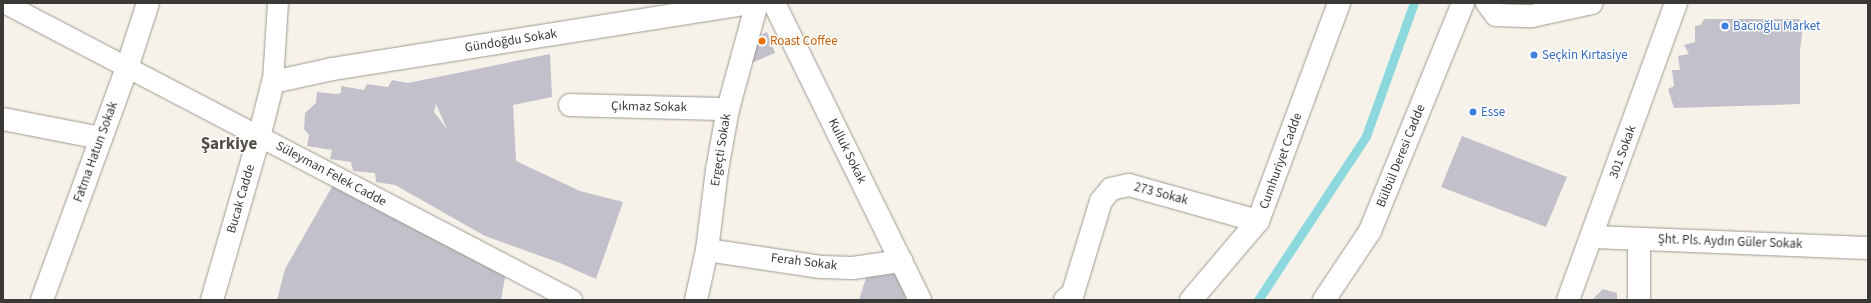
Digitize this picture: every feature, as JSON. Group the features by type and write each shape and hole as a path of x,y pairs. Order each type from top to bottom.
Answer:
{"street":[{"name":"Süleyman Felek Cadde","path":"4,3 572,300"},
{"name":"Fatma Hatun Sokak","path":"42,300 127,68 148,3"},
{"name":"Bucak Cadde","path":"212,300 259,137 273,82 278,3"},
{"name":"Gündoğdu Sokak","path":"273,82 333,69 750,3"},
{"name":"Ergeçti Sokak","path":"696,300 707,250 716,170 728,109 757,3"},
{"name":"Kulluk Sokak","path":"774,3 920,300"},
{"name":"Cumhuriyet Cadde","path":"1191,300 1258,221 1339,3"},
{"name":"Bülbül Deresi Cadde","path":"1324,300 1370,231 1463,3"},
{"path":"1487,3 1496,15 1532,16 1592,3"},
{"name":"301 Sokak","path":"1568,300 1593,237 1676,3"},
{"name":"Çıkmaz Sokak","path":"570,105 728,109"},
{"path":"3,119 101,138"},
{"name":"273 Sokak","path":"1064,300 1073,293 1101,201 1111,189 1129,185 1258,221"},
{"name":"Şht. Pls. Aydın Güler Sokak","path":"1593,237 1868,248"},
{"path":"1639,239 1639,300"},
{"name":"Ferah Sokak","path":"707,250 821,267 853,268 901,261"}],"building":[{"path":"1704,19 1799,19 1803,26 1800,50 1800,104 1674,108 1668,89 1674,86 1672,70 1680,70 1678,56 1689,54 1684,45 1695,42 1695,26 1701,25"},
{"path":"767,32 775,53 747,65 751,39"},
{"path":"550,54 552,97 513,105 516,161 580,191 623,202 596,279 560,263 485,236 395,185 376,182 375,173 353,171 351,162 330,159 332,150 307,146 309,135 304,129 305,113 316,103 317,92 336,94 341,93 341,86 364,90 367,84 388,87 392,80 408,83","holes":["436,104 447,129 434,112"]},
{"path":"1462,136 1567,177 1546,227 1441,187"},
{"path":"337,178 507,266 501,300 277,300 285,269"},
{"path":"870,265 911,281 905,300 859,300"},
{"path":"1603,289 1617,293 1617,300 1592,300"}],"waterway":[{"path":"1258,300 1366,136 1414,3"}],"place":[{"name":"Bacıoğlu Market","path":"1725,26"},
{"name":"Roast Coffee","path":"762,41"},
{"name":"Seçkin Kırtasiye","path":"1534,55"},
{"name":"Esse","path":"1473,112"}],"district":[{"name":"Şarkiye","path":"229,145"}]}
